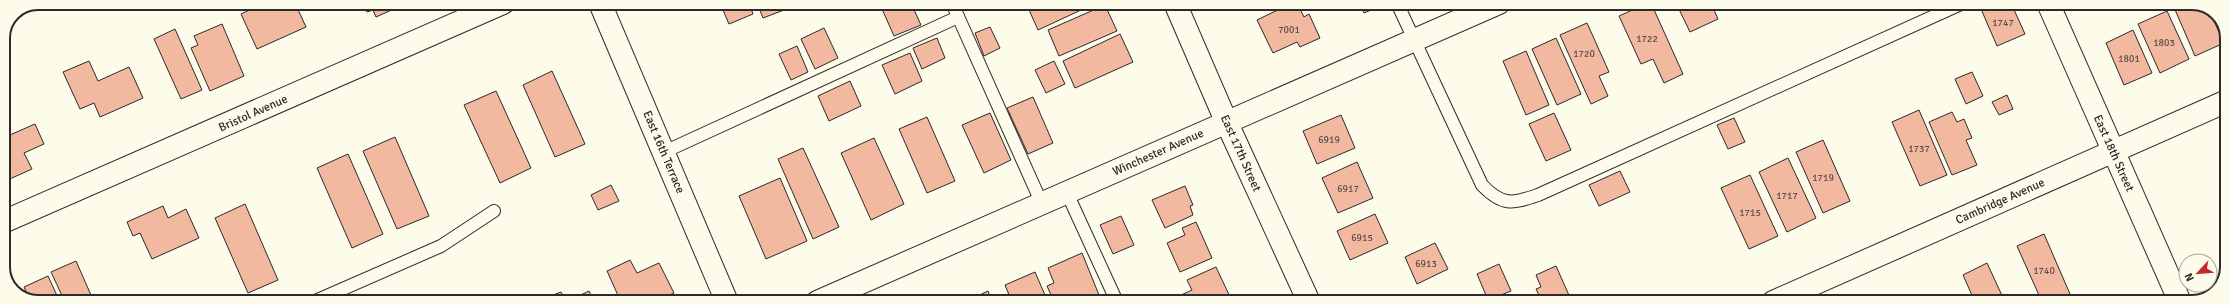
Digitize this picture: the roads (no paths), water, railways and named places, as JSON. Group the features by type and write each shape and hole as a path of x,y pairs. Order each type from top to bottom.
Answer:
{"street":[{"name":"Bristol Avenue","path":"10,219 487,10"},
{"name":"East 16th Terrace","path":"603,10 724,295"},
{"name":"East 17th Street","path":"1178,10 1226,121 1306,295"},
{"name":"Winchester Avenue","path":"833,295 1067,193 1226,121 1483,10"},
{"name":"East 18th Street","path":"2051,10 2177,295"},
{"name":"Cambridge Avenue","path":"1789,295 2220,104"}],"lane":[{"path":"955,10 1042,204"},
{"path":"1400,10 1482,185 1491,195 1503,202 1517,202 1546,192 1948,10"},
{"path":"664,152 958,17"},
{"path":"1067,193 1114,295"},
{"path":"329,295 440,246 494,212"}]}
